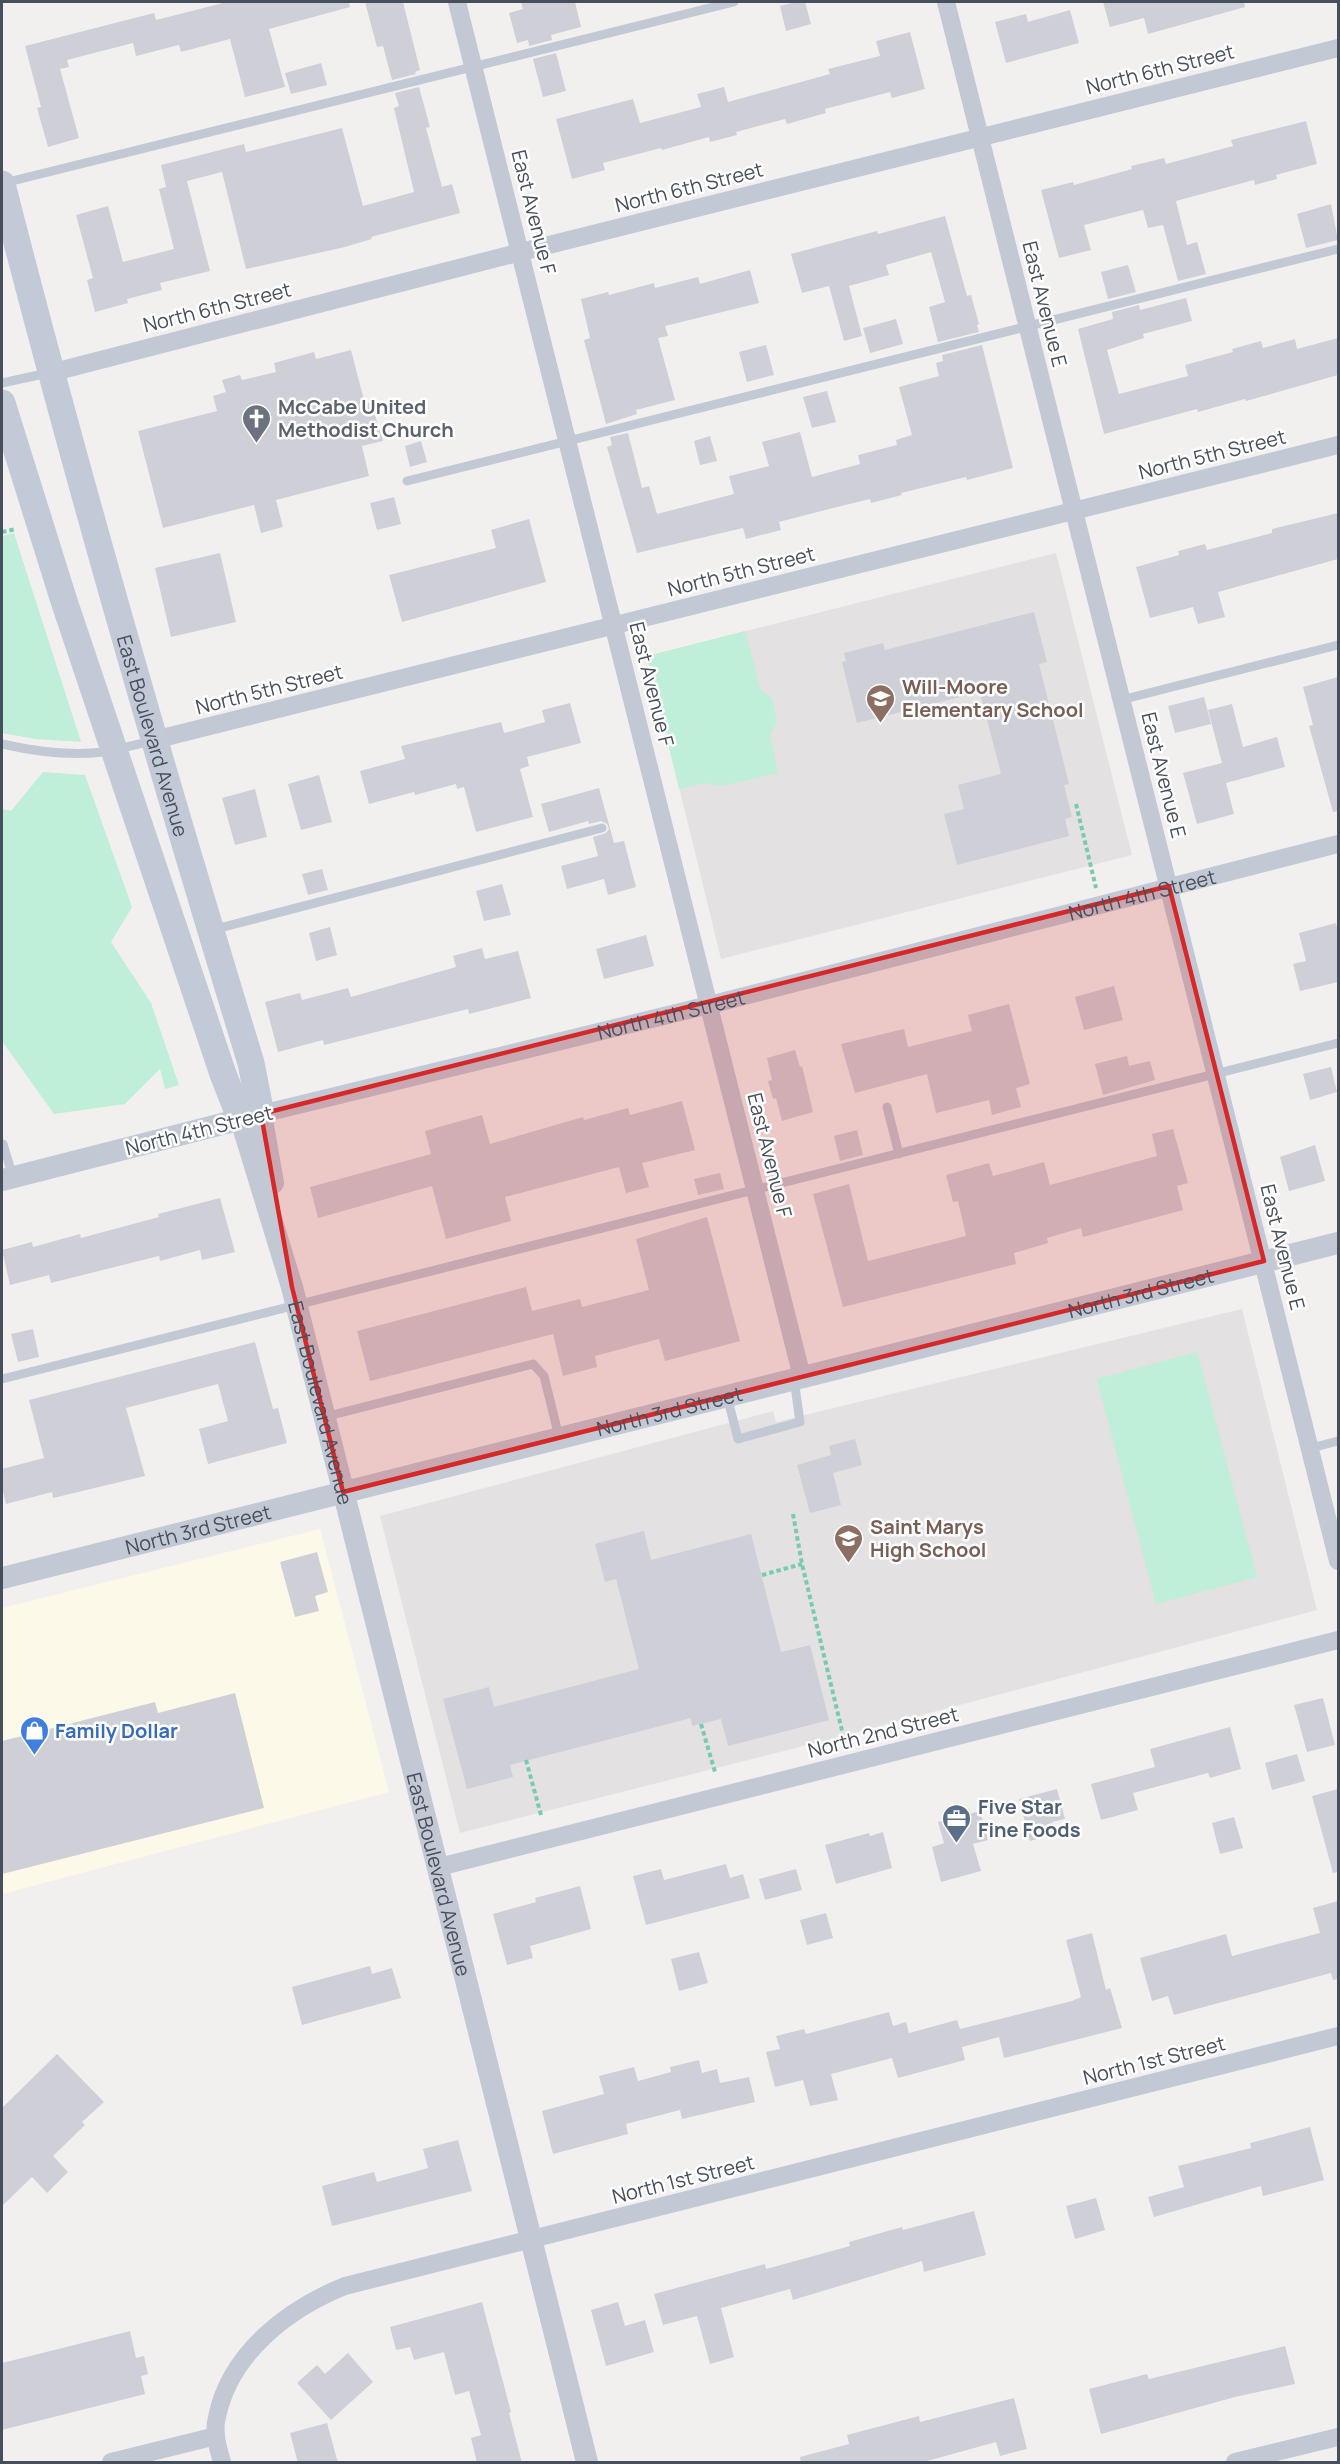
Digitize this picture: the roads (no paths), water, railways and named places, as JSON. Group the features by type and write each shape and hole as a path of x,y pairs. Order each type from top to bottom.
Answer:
{"main road":[{"name":"East Boulevard Avenue","path":"2,184 50,373 154,740 251,1063 251,1117"},
{"name":"East Boulevard Avenue","path":"2,403 114,750 223,1074 251,1117"}],"street":[{"name":"East Avenue F","path":"458,2 756,1189 798,1378"},
{"name":"East Avenue E","path":"946,2 1338,1561"},
{"name":"North 6th Street","path":"50,373 521,252 1338,48"},
{"name":"North 5th Street","path":"154,740 1338,445"},
{"name":"North 4th Street","path":"7,1178 710,1005 1338,844"},
{"name":"East Boulevard Avenue","path":"251,1117 324,1417 587,2463"},
{"name":"North 3rd Street","path":"2,1578 1338,1243"},
{"name":"North 2nd Street","path":"439,1867 1338,1640"},
{"name":"North 1st Street","path":"222,2463 216,2436 216,2418 222,2397 241,2363 269,2331 308,2303 345,2286 532,2241 1338,2036"},
{"path":"111,2463 216,2436"},
{"path":"1235,2463 1338,2437"}],"lane":[{"path":"2,184 734,2"},
{"path":"407,481 1338,249"},
{"path":"2,383 50,373"},
{"path":"1121,700 1338,645"},
{"path":"2,744 66,752 114,750 154,740"},
{"path":"210,930 602,828"},
{"path":"2,1379 294,1296 756,1189 1338,1043"},
{"path":"887,1107 899,1154"},
{"path":"3,1144 7,1178"},
{"path":"324,1417 533,1364 544,1376 560,1437"},
{"path":"727,1396 738,1439 800,1422 798,1378"},
{"path":"1311,1448 1338,1441"}],"place":[{"name":"McCabe United Methodist Church","path":"257,444"},
{"name":"Will-Moore Elementary School","path":"881,724"},
{"name":"Saint Marys High School","path":"849,1564"},
{"name":"Family Dollar","path":"34,1756"},
{"name":"Five Star Fine Foods","path":"957,1844"}]}
